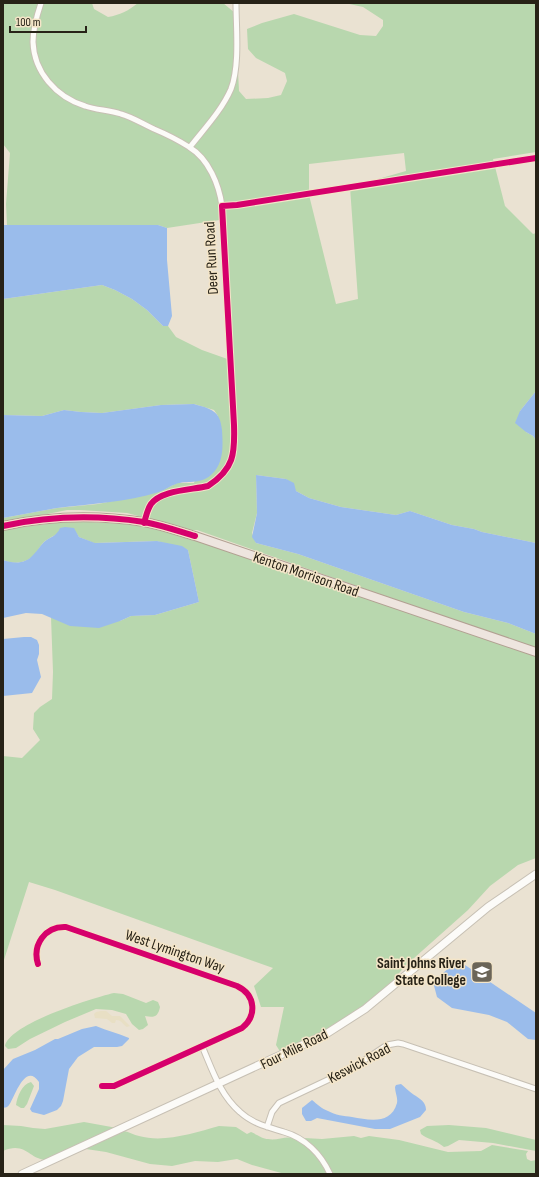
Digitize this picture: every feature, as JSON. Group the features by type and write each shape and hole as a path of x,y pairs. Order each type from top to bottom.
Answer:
{"main road":[{"name":"Kenton Morrison Road","path":"3,526 43,519 72,518 144,522 194,536 536,652"},
{"name":"Four Mile Road","path":"22,1174 326,1034 376,1000 488,907 536,874"}],"street":[{"path":"41,3 34,29 34,54 39,67 52,87 61,95 72,101 86,107 121,114 190,147 211,171 218,187 222,206"},
{"path":"190,147 220,108 233,83 236,65 236,3"},
{"name":"Deer Run Road","path":"144,522 151,504 159,497 167,493 208,486 213,483 223,474 234,452 234,425 222,206 237,205 536,158"},
{"name":"West Lymington Way","path":"38,964 37,950 42,937 50,930 66,927 242,988 252,1001 252,1011 249,1020 242,1028 114,1086 102,1086"},
{"name":"Keswick Road","path":"267,1127 272,1112 279,1103 336,1076 392,1044 403,1044 536,1090"},
{"path":"202,1046 228,1100 250,1120 285,1132 302,1140 322,1159 330,1174"}],"green space":[{"path":"3,3 92,3 94,9 108,17 124,12 138,3 223,3 235,13 239,91 246,99 268,98 281,95 287,81 285,73 256,58 248,49 247,29 262,23 294,14 360,35 376,36 383,26 383,20 363,7 345,3 536,3 536,152 493,159 505,206 533,234 536,233 536,391 520,411 526,432 533,436 536,440 536,543 452,525 410,511 396,515 341,507 309,498 296,491 286,479 256,475 257,513 252,533 256,543 298,554 464,612 508,623 536,634 536,649 197,530 191,530 127,513 67,510 3,523 3,518 57,508 98,504 161,491 177,483 194,483 218,416 214,410 194,404 161,405 102,413 64,410 42,416 3,415 3,299 102,285 132,299 147,310 163,326 168,326 176,337 202,350 233,361 226,219 167,228 158,225 7,225 6,204 10,153 3,144","holes":["404,153 406,171 350,187 358,299 336,304 309,195 309,164"]},
{"path":"73,521 125,524 160,529 194,539 536,655 536,858 518,865 490,886 468,910 404,967 388,987 364,1007 325,1032 281,1053 276,1045 284,1007 261,1007 254,986 273,968 55,890 29,882 3,963 3,756 22,758 40,740 33,729 34,713 52,699 53,672 51,617 56,619 120,621 131,616 155,615 199,602 188,550 157,541 94,543 79,537 73,528 59,533 45,541 35,554 26,561 15,563 3,560 3,529"},
{"path":"114,993 123,994 146,1003 153,1000 158,1002 160,1007 158,1013 157,1015 151,1017 145,1016 148,1025 139,1030 132,1024 126,1014 112,1010 96,1009 30,1039 16,1048 8,1049 5,1046 10,1038 21,1029 35,1021 71,1006"},
{"path":"31,1082 34,1086 27,1104 24,1108 21,1108 16,1105 19,1095 25,1085"},
{"path":"84,1122 117,1128 47,1160 36,1157 22,1149 17,1148 3,1151 3,1125 45,1129"},
{"path":"449,1125 486,1128 536,1140 536,1151 493,1143 459,1140 444,1147 423,1136 420,1130 427,1126"},
{"path":"219,1126 236,1127 247,1134 251,1132 266,1139 293,1138 298,1140 313,1153 327,1174 285,1174 252,1165 237,1159 218,1162 195,1161 172,1166 150,1164 106,1152 86,1149 72,1154 124,1131 149,1138 169,1138"},
{"path":"354,1136 361,1138 369,1136 399,1140 448,1152 481,1151 492,1145 528,1151 526,1154 527,1159 531,1161 536,1160 536,1174 333,1174 321,1154 304,1138 322,1139"}],"sand":[{"path":"101,1011 106,1011 112,1016 120,1016 130,1026 127,1027 118,1020 116,1020 115,1023 112,1023 107,1019 95,1018 94,1014"}],"water":[{"path":"3,225 158,225 167,228 167,260 172,316 168,326 163,326 147,310 132,299 102,285 3,299"},
{"path":"536,391 536,440 533,436 515,423 520,411"},
{"path":"194,404 214,411 221,423 223,442 222,454 215,471 207,478 198,481 180,483 159,492 134,498 57,508 3,518 3,415 42,416 64,410 102,413 161,405"},
{"path":"256,475 286,479 294,483 296,491 309,498 341,507 396,515 410,511 452,525 536,543 536,634 508,623 464,612 298,554 256,543 252,537 257,513"},
{"path":"60,528 74,528 79,537 95,543 157,541 182,546 188,550 199,602 155,615 131,616 99,628 70,626 42,614 26,613 3,618 3,560 20,562 27,560 44,542 57,533"},
{"path":"31,637 37,640 39,645 39,654 37,660 41,677 32,693 3,696 3,639"},
{"path":"465,965 536,1013 536,1040 528,1039 507,1022 489,1015 452,1008 437,997 433,982 451,966"},
{"path":"96,1026 125,1036 129,1039 122,1046 94,1047 78,1057 69,1069 63,1101 57,1110 44,1115 32,1112 30,1109 39,1089 39,1082 34,1077 29,1076 21,1083 8,1106 3,1108 3,1070 13,1059 35,1050 55,1039 82,1029"},
{"path":"401,1084 424,1103 426,1110 420,1117 390,1129 375,1129 317,1118 311,1121 306,1121 302,1114 302,1108 312,1100 324,1109 337,1114 372,1120 385,1118 394,1110 397,1103 395,1087 396,1085"}],"cycle path":[{"path":"144,523 150,506 156,499 169,493 208,486 217,480 228,467 233,453 234,425 222,206 237,205 536,158"},
{"path":"3,526 56,518 109,518 150,523 195,536"},
{"path":"38,964 37,950 42,938 46,933 52,930 66,927 237,986 243,990 251,1000 252,1012 247,1023 242,1028 114,1086 102,1086"}],"place":[{"name":"Saint Johns River State College","path":"482,972"}]}
